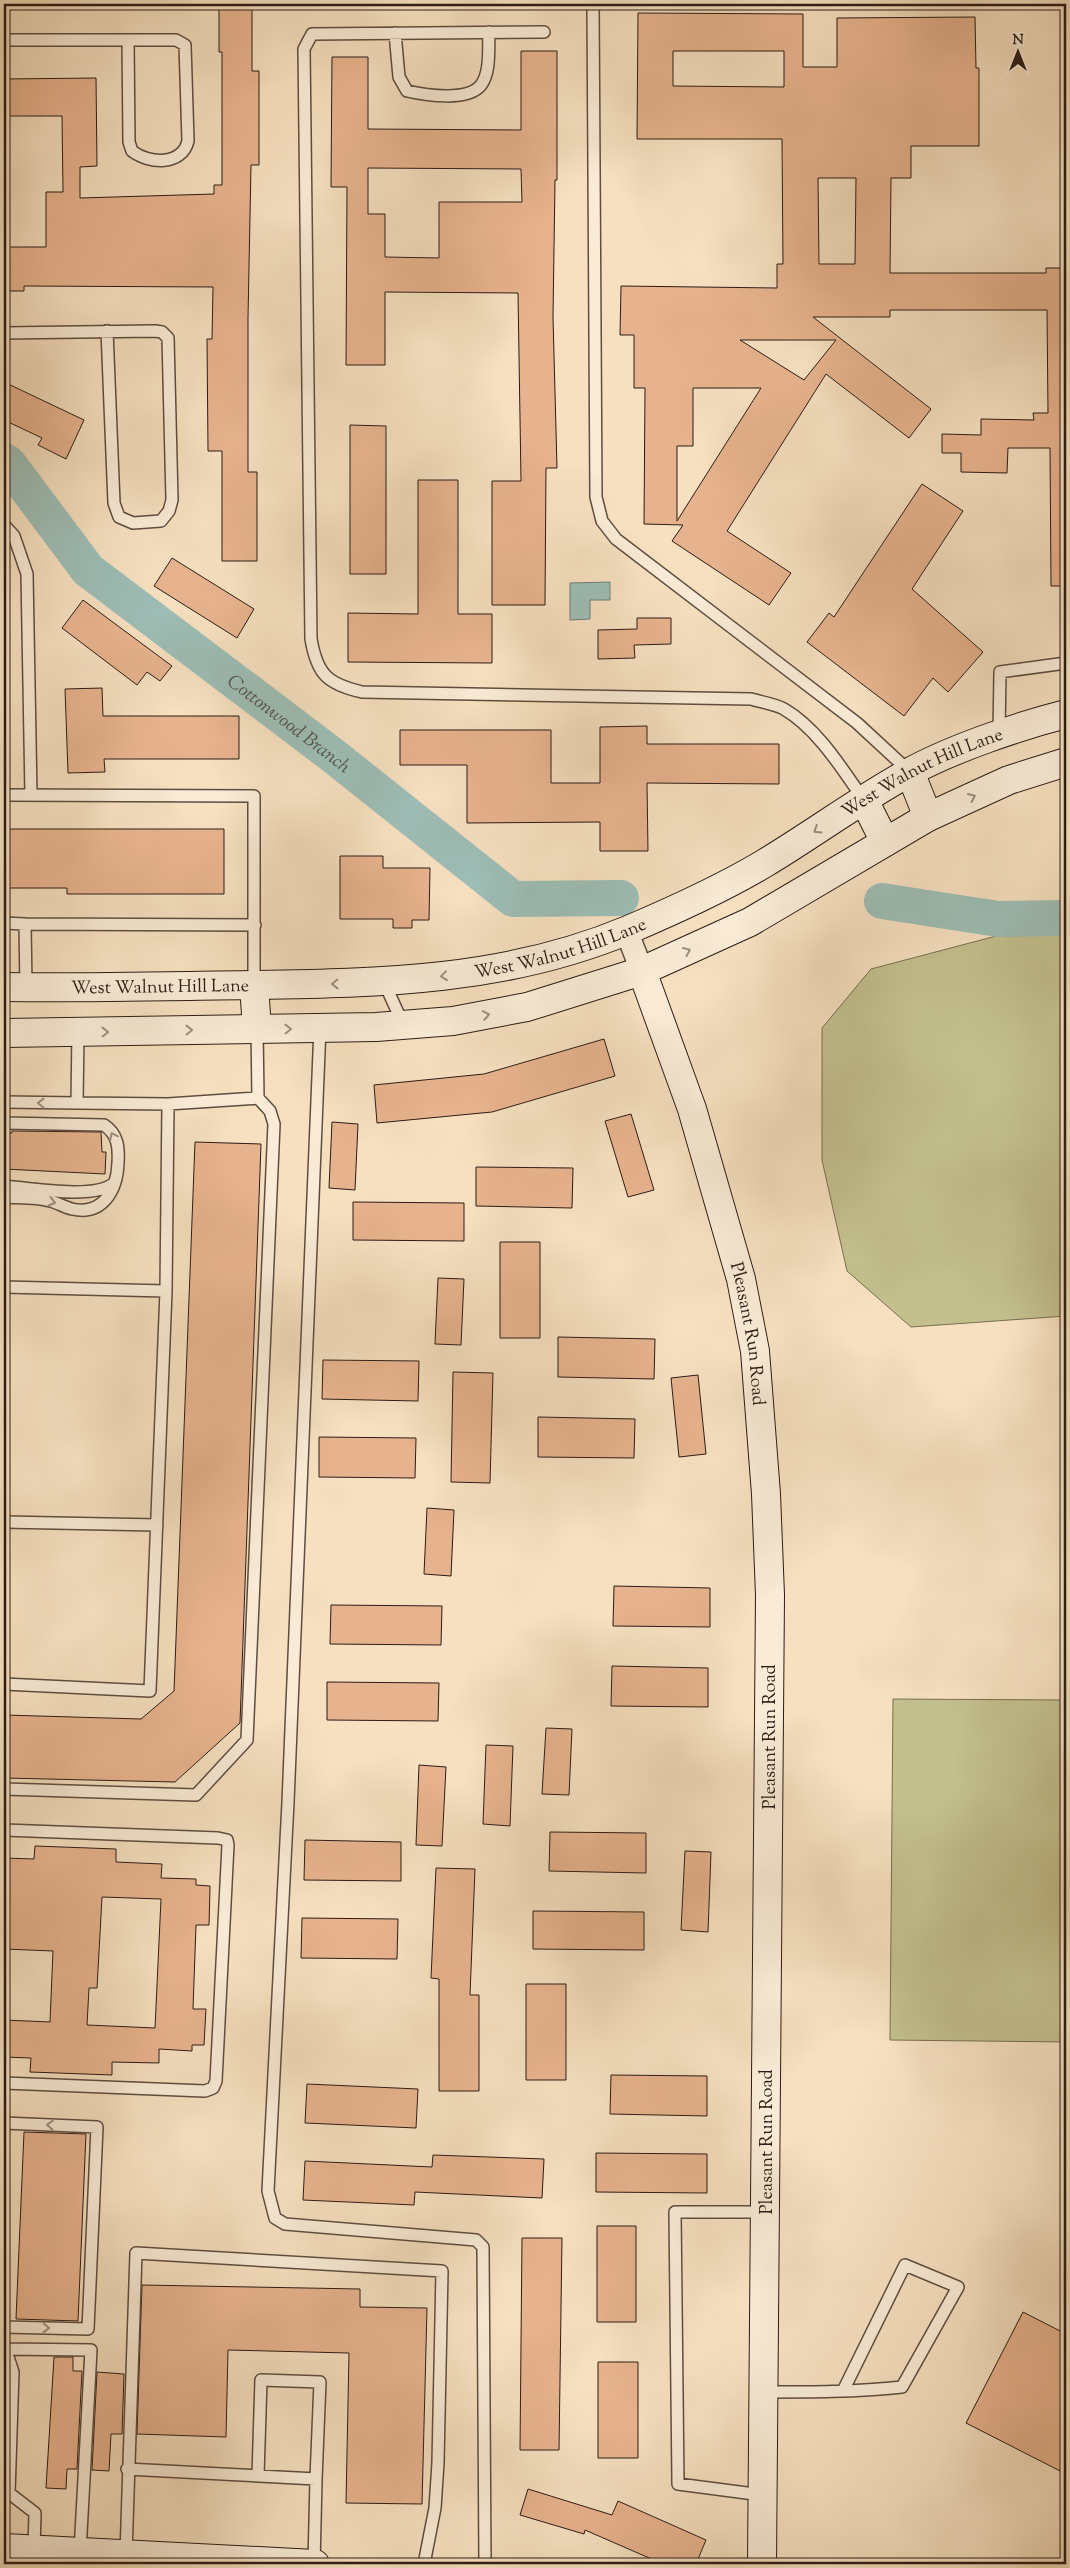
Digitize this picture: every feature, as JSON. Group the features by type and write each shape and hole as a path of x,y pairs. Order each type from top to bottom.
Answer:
{"main road":[{"name":"West Walnut Hill Lane","path":"15,988 384,982 447,976 513,966 580,948 626,930 711,892 763,865 910,772 999,736 1066,714"},
{"path":"4,1033 257,1030 404,1025 453,1021 527,1007 642,971 750,922 928,817 1009,780 1066,762"},
{"path":"910,772 928,817"},
{"path":"864,800 885,842"},
{"name":"Pleasant Run Road","path":"642,971 694,1118 742,1279 755,1351 770,1595 762,2564"},
{"path":"254,985 257,1030"},
{"path":"4,2548 80,2552 128,2559 315,2564"}],"street":[{"name":"Pleasant Run Road","path":"626,930 642,971"}],"lane":[{"path":"593,4 596,497 602,521 616,539 857,723 910,772"},
{"path":"396,33 399,77 407,91 424,95 468,95 481,85 488,63 489,32"},
{"path":"544,32 312,34 304,49 311,639 315,659 324,675 340,687 362,692 751,699 784,709 808,728 833,757 864,800"},
{"path":"4,40 128,40 176,40 185,45 188,140 185,151 176,158 140,157 132,151 129,142 128,40"},
{"path":"4,333 107,331 155,331 162,332 168,338 172,500 169,511 161,521 133,523 119,517 114,503 107,331"},
{"path":"4,525 14,536 26,574 30,795"},
{"path":"999,736 1000,672 1066,663"},
{"path":"4,795 254,796 254,985"},
{"path":"4,923 255,925"},
{"path":"15,988 25,924"},
{"path":"384,982 404,1025"},
{"path":"320,1028 288,1802 268,2191 275,2218 286,2224 476,2240 483,2248 485,2564"},
{"path":"4,1789 196,1795 247,1740 274,1124 270,1111 258,1098 257,1030"},
{"path":"77,1103 78,1032"},
{"path":"4,1102 168,1104 258,1098"},
{"path":"4,1684 150,1690 166,1291 168,1104"},
{"path":"4,1124 104,1126 112,1130 118,1148 118,1166 114,1183 107,1200 98,1208 88,1210 70,1209 48,1200 4,1197"},
{"path":"4,1186 83,1192 102,1191 114,1183"},
{"path":"4,1287 166,1291"},
{"path":"4,1522 157,1525"},
{"path":"4,1830 218,1838 227,1840 228,1845 216,2081 213,2088 205,2091 4,2083"},
{"path":"4,2123 97,2127 88,2329 4,2328"},
{"path":"762,2496 678,2484 675,2212 765,2212"},
{"path":"128,2559 127,2469 136,2252 442,2271 438,2463 435,2508 424,2564"},
{"path":"763,2392 843,2391 902,2387 958,2287 905,2265 843,2391"},
{"path":"34,2550 35,2513 9,2493 7,2472 13,2372 5,2347 91,2350 80,2552"},
{"path":"258,2475 261,2380 320,2382 315,2564"},
{"path":"127,2469 316,2479"}],"shaded area":[{"path":"1066,922 1066,1316 911,1327 847,1271 822,1160 822,1028 871,969 1000,935"},
{"path":"893,1699 1066,1700 1066,2042 890,2040"}],"water":[{"path":"610,582 610,600 590,600 590,619 570,620 570,583"}],"building":[{"path":"219,4 252,4 252,71 259,71 259,165 251,165 248,318 248,472 257,472 257,561 222,561 222,451 208,451 207,339 212,339 213,287 24,286 24,291 4,291 4,247 46,247 46,192 63,192 62,116 4,116 4,79 96,78 97,166 80,167 80,198 214,194 214,185 222,185 222,52 219,52"},
{"path":"638,13 803,14 803,67 837,67 837,18 975,17 976,68 979,68 979,146 911,146 911,178 891,178 890,273 1046,273 1046,268 1066,268 1066,586 1051,586 1050,448 1008,448 1007,473 961,472 961,453 942,453 942,434 981,435 981,419 1034,420 1033,413 1048,413 1047,310 890,310 890,317 813,317 931,409 909,438 826,374 727,531 791,573 769,605 672,541 683,525 644,524 645,388 634,388 634,335 620,335 621,286 777,288 777,264 783,264 782,139 637,139","holes":["673,51 784,51 784,87 673,86","818,178 856,178 855,264 819,264","740,340 836,340 804,380","693,388 761,388 677,521 677,446 693,446"]},
{"path":"521,51 557,51 557,180 555,180 553,317 557,468 546,468 545,605 492,605 492,481 521,481 518,293 385,292 385,365 346,365 347,187 331,187 332,57 368,57 368,129 521,130","holes":["368,168 521,169 522,202 439,202 439,258 385,257 385,214 368,214"]},
{"path":"4,382 84,420 66,459 38,445 42,438 4,420"},
{"path":"350,425 386,426 386,574 350,574"},
{"path":"418,480 458,480 458,614 492,614 492,663 348,662 348,613 418,614"},
{"path":"922,484 963,511 912,589 983,652 948,692 933,678 904,716 807,642 829,613 834,617"},
{"path":"172,558 254,609 237,638 154,586"},
{"path":"83,600 172,666 160,681 147,672 137,685 62,628"},
{"path":"637,618 671,618 671,644 634,645 635,658 598,659 598,630 637,629"},
{"path":"102,688 103,716 239,716 239,759 104,759 105,772 68,773 65,689"},
{"path":"647,726 647,744 779,744 779,784 647,783 648,851 600,851 600,822 467,823 467,765 400,765 400,730 551,730 551,783 600,783 600,727"},
{"path":"8,829 224,829 224,894 67,894 67,888 8,888"},
{"path":"340,856 383,856 383,868 430,868 429,920 412,920 412,928 393,928 393,919 340,919"},
{"path":"604,1039 615,1076 492,1112 377,1123 374,1085 484,1074"},
{"path":"631,1114 654,1190 628,1197 605,1121"},
{"path":"332,1122 358,1124 355,1190 329,1188"},
{"path":"12,1131 101,1132 102,1152 106,1152 105,1174 4,1169 4,1132 12,1133"},
{"path":"195,1142 261,1144 240,1723 175,1782 4,1778 4,1715 141,1719 174,1691"},
{"path":"476,1167 573,1168 572,1208 476,1206"},
{"path":"353,1202 464,1203 464,1241 353,1240"},
{"path":"500,1242 540,1242 540,1338 500,1338"},
{"path":"438,1278 464,1279 461,1345 435,1344"},
{"path":"558,1337 655,1339 654,1379 558,1377"},
{"path":"323,1360 419,1361 418,1401 322,1399"},
{"path":"453,1372 493,1373 490,1483 451,1482"},
{"path":"698,1375 706,1454 679,1457 671,1378"},
{"path":"538,1417 635,1419 634,1458 538,1457"},
{"path":"319,1437 416,1438 415,1478 319,1477"},
{"path":"427,1508 454,1510 451,1576 424,1574"},
{"path":"614,1586 710,1588 710,1627 613,1626"},
{"path":"331,1605 442,1606 441,1645 330,1644"},
{"path":"612,1666 708,1668 708,1707 611,1706"},
{"path":"327,1682 439,1683 438,1721 327,1720"},
{"path":"546,1728 572,1729 569,1795 542,1794"},
{"path":"486,1745 513,1746 510,1826 483,1824"},
{"path":"419,1765 446,1767 442,1846 416,1845"},
{"path":"550,1832 646,1833 646,1873 549,1871"},
{"path":"305,1840 401,1842 401,1881 304,1880"},
{"path":"35,1846 116,1849 116,1862 162,1864 161,1878 196,1879 196,1885 210,1886 209,1925 196,1925 193,2009 206,2009 204,2045 192,2045 192,2051 159,2049 159,2063 112,2062 112,2075 30,2072 31,2058 4,2057 4,2020 50,2022 53,1951 4,1949 4,1858 34,1859","holes":["102,1897 161,1899 155,2028 87,2025 89,1988 97,1988"]},
{"path":"685,1851 711,1852 708,1932 681,1930"},
{"path":"436,1868 475,1869 470,1995 479,1995 479,2091 439,2091 439,1979 431,1978"},
{"path":"533,1911 644,1912 644,1950 533,1949"},
{"path":"302,1918 398,1919 397,1959 301,1958"},
{"path":"526,1984 566,1984 566,2080 526,2080"},
{"path":"611,2075 707,2076 707,2116 610,2114"},
{"path":"307,2084 418,2089 416,2128 305,2123"},
{"path":"24,2132 86,2134 78,2321 16,2319"},
{"path":"596,2153 707,2154 707,2193 596,2192"},
{"path":"433,2155 544,2159 542,2198 415,2192 414,2205 303,2200 305,2161 432,2167"},
{"path":"597,2226 636,2226 636,2322 597,2322"},
{"path":"522,2238 562,2238 559,2450 520,2450"},
{"path":"142,2285 360,2289 360,2307 427,2308 422,2504 346,2503 349,2353 228,2350 226,2437 137,2434"},
{"path":"1023,2312 1066,2334 1066,2474 966,2423"},
{"path":"54,2357 73,2357 73,2371 82,2371 77,2469 67,2469 66,2489 46,2488"},
{"path":"598,2362 638,2362 638,2458 598,2458"},
{"path":"97,2372 124,2374 122,2434 111,2434 109,2471 92,2470"},
{"path":"528,2489 612,2515 618,2501 706,2540 696,2564 663,2564 585,2530 584,2534 520,2515"}],"waterway":[{"name":"Cottonwood Branch","path":"4,461 8,463 88,570 331,754 513,899 621,898"},
{"name":"Cottonwood Branch","path":"882,901 998,919 1066,918"}]}
